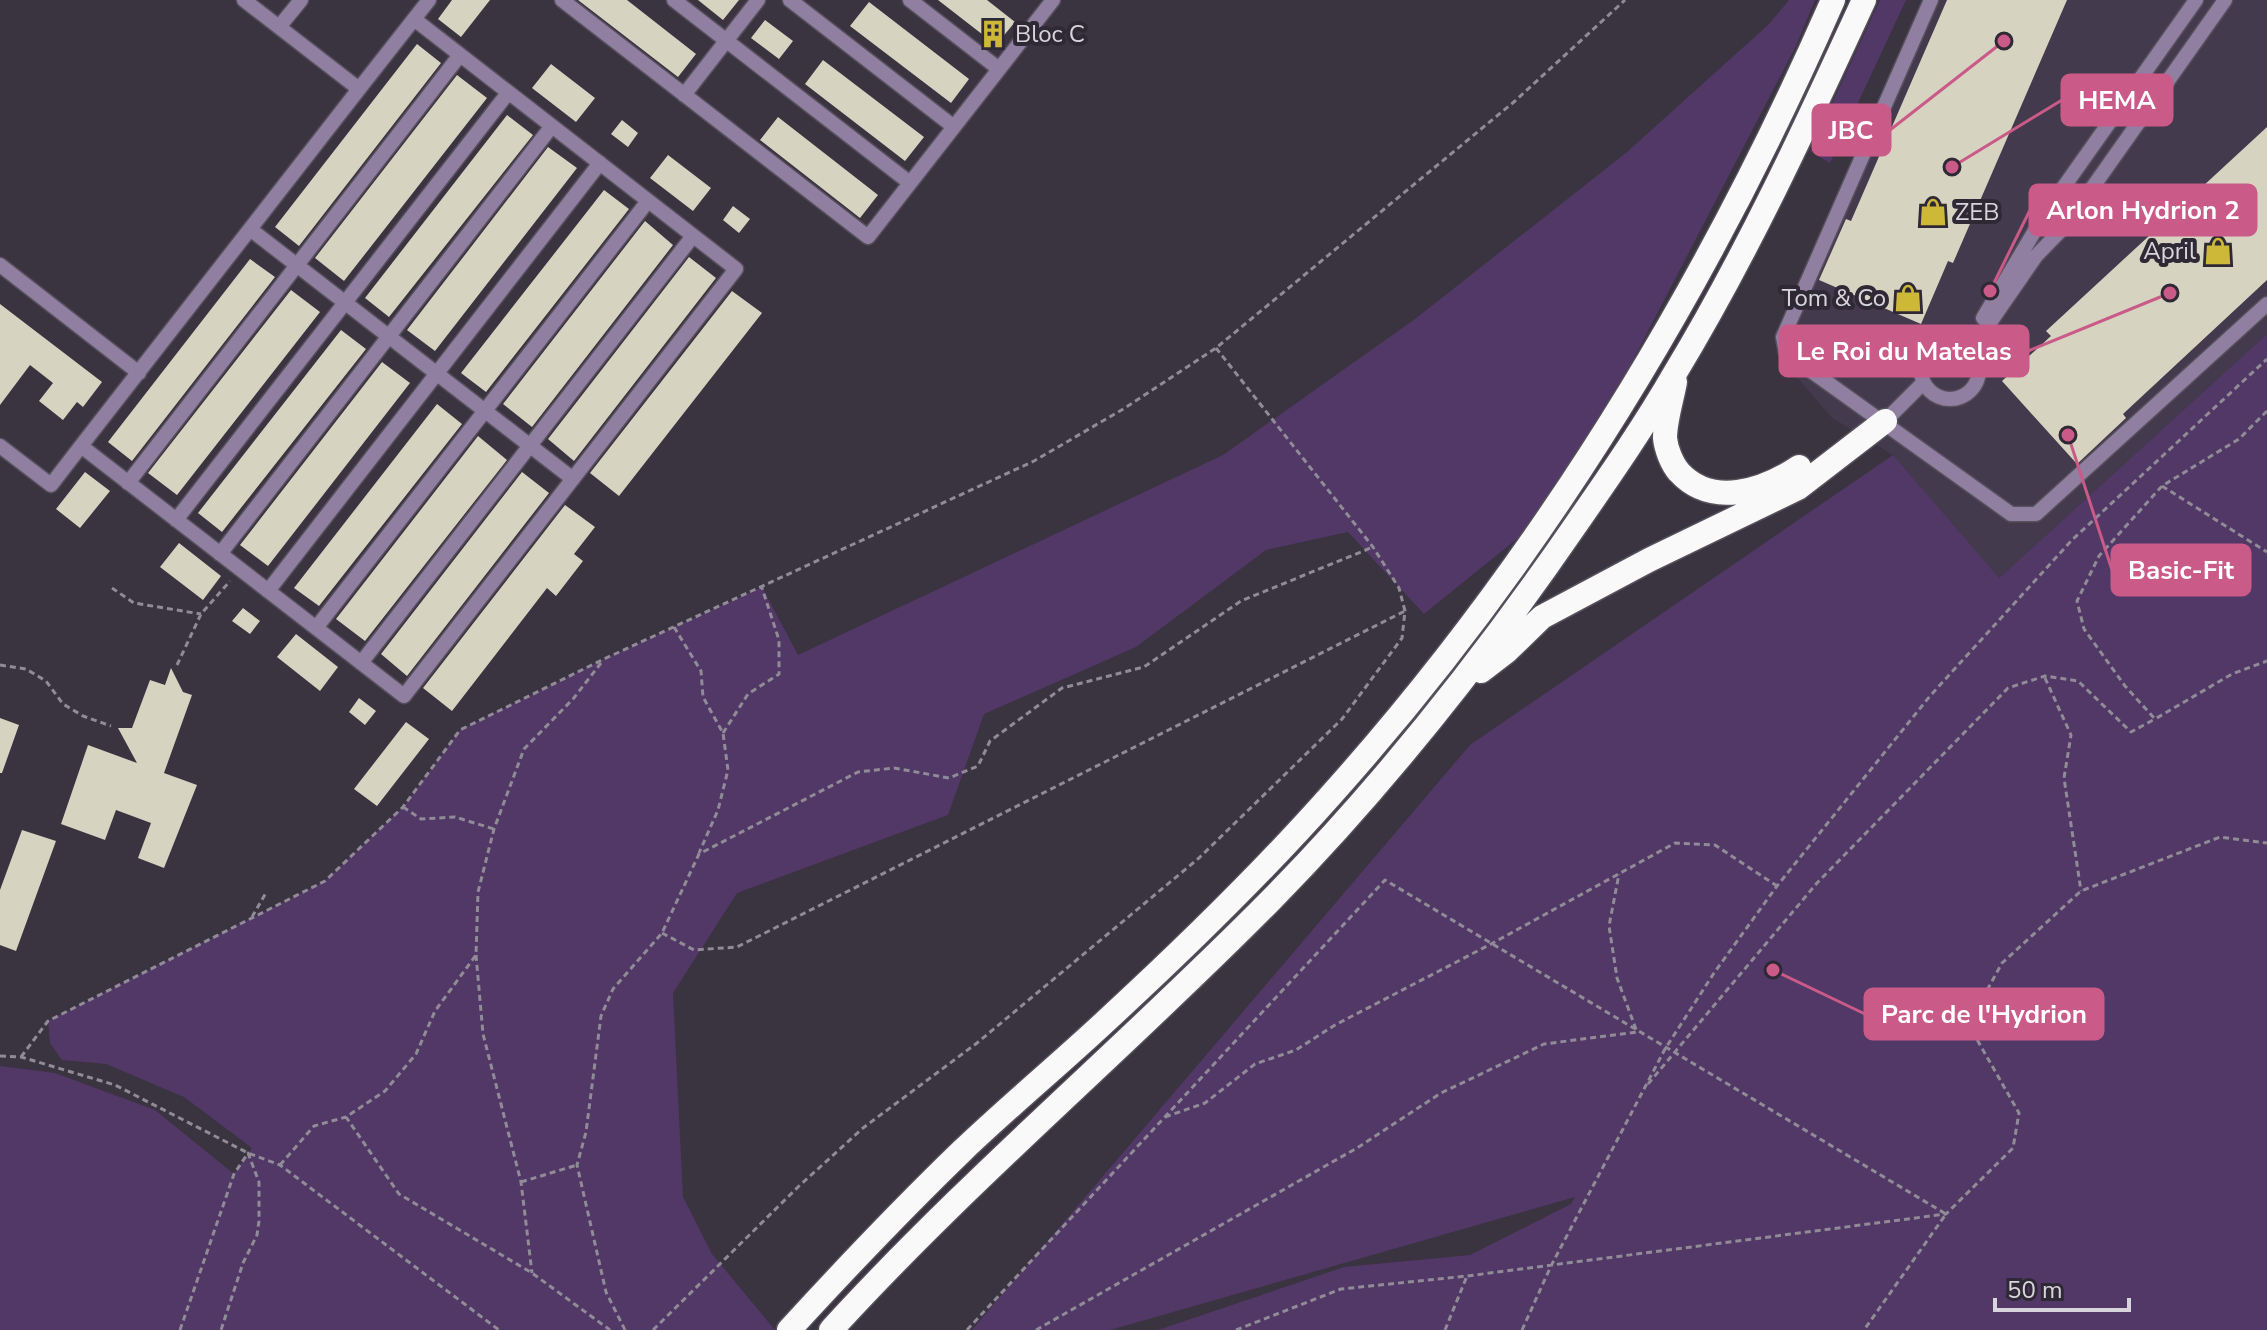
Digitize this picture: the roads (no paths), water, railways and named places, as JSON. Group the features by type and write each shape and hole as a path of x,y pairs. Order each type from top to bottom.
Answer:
{"highway":[{"path":"789,1330 871,1241 961,1152 1107,1020 1256,874 1332,794 1432,675 1512,572 1591,457 1649,362 1716,245 1833,0"},
{"path":"831,1330 984,1176 1272,899 1405,754 1462,684 1561,546 1676,372 1784,168 1864,0"},
{"path":"1676,372 1665,438 1673,465 1691,485 1719,494 1749,490 1781,479 1844,437 1885,421"},
{"path":"1462,684 1507,651 1542,617 1649,560 1798,488 1885,421"}],"lane":[{"path":"244,0 359,89"},
{"path":"279,27 301,0"},
{"path":"0,446 51,485 429,0"},
{"path":"562,0 868,237 1049,5 1032,0"},
{"path":"674,0 910,183"},
{"path":"684,95 758,0"},
{"path":"790,0 954,127"},
{"path":"910,0 999,69"},
{"path":"1931,0 1783,337 1786,353 2011,514 2036,514 2267,304"},
{"path":"1968,347 2046,212 2196,0"},
{"path":"1968,347 2036,256 2066,225 2225,0"},
{"path":"81,446 404,696 736,269 414,19"},
{"path":"2180,22 2200,35"},
{"path":"128,483 460,55"},
{"path":"176,520 508,93"},
{"path":"2126,99 2146,111"},
{"path":"220,554 552,126"},
{"path":"268,591 600,163"},
{"path":"2075,171 2093,187"},
{"path":"316,628 648,201"},
{"path":"250,229 573,479"},
{"path":"361,663 693,236"},
{"path":"0,265 139,373"},
{"path":"1949,341 1968,347 1980,368 1970,392 1953,400 1944,399 1928,390 1923,383 1920,367 1927,351 1949,341"},
{"path":"1885,421 1923,383"}],"place":[{"name":"Bloc C","path":"993,34"},
{"name":"JBC","path":"2004,41"},
{"name":"HEMA","path":"1952,167"},
{"name":"ZEB","path":"1933,212"},
{"name":"April","path":"2218,251"},
{"name":"Arlon Hydrion 2","path":"1990,291"},
{"name":"Le Roi du Matelas","path":"2170,293"},
{"name":"Tom & Co","path":"1908,298"},
{"name":"Basic-Fit","path":"2068,435"},
{"name":"Parc de l'Hydrion","path":"1773,970"}]}
